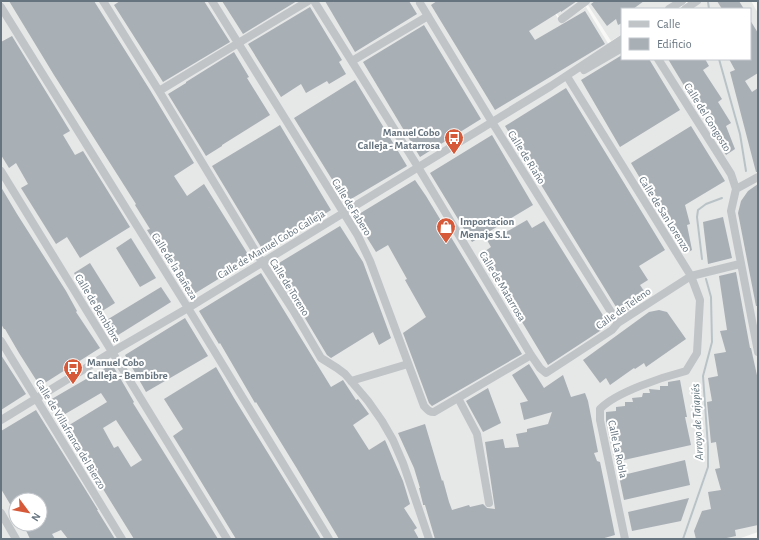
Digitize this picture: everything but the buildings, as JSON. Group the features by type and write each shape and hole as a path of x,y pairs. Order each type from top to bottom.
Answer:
{"street":[{"name":"Calle de Toreno","path":"103,1 159,90 321,358 337,368 378,414 393,440 412,486 429,539"},
{"name":"Calle de Fabero","path":"212,1 358,236 370,261 424,406 427,410 434,412 458,398"},
{"path":"159,90 237,42 308,1"},
{"name":"Calle de Matarrosa","path":"314,1 418,167 531,355"},
{"path":"562,19 586,1"},
{"path":"671,8 682,1"},
{"path":"687,8 698,1"},
{"name":"Calle de Riaño","path":"420,3 492,122 618,323"},
{"name":"Calle de la Bañeza","path":"1,7 188,308 329,539"},
{"path":"352,62 428,16"},
{"name":"Calle de Manuel Cobo Calleja","path":"1,420 112,352 188,308 551,86 621,40"},
{"name":"Calle de Manuel Cobo Calleja","path":"551,86 621,49"},
{"name":"Calle del Congosto","path":"659,60 731,174 736,189"},
{"name":"Calle de San Lorenzo","path":"568,78 691,276 700,300 697,353 686,371"},
{"name":"Calle de Bembibre","path":"1,171 227,539"},
{"path":"758,177 736,189 730,211 758,352"},
{"name":"Calle de Teleno","path":"531,355 540,368 546,373 612,330 618,323 691,276 740,264"},
{"name":"Calle de Villafranca del Bierzo","path":"1,341 122,539"},
{"path":"489,503 477,434 458,398 531,355"},
{"path":"351,382 408,364"},
{"name":"Calle La Robla","path":"625,539 600,420 600,409 604,404 616,397 644,384 686,371"},
{"path":"1,513 16,539"}],"shaded area":[{"path":"1,1 547,1 561,23 586,7 612,50 621,46 621,60 751,60 751,8 682,8 693,1 751,1 758,13 758,532 738,539 1,539"},
{"path":"548,1 676,1 665,8 621,8 621,35 611,41 588,5 562,21"}],"waterway":[{"name":"Arroyo de Tajapiés","path":"708,2 709,8"},
{"name":"Arroyo de Tajapiés","path":"719,60 740,134 746,171"},
{"name":"Arroyo de Tajapiés","path":"702,259 697,217 698,210 706,204 722,198"},
{"name":"Arroyo de Tajapiés","path":"683,539 708,467 703,376 712,342 711,297 706,279"}],"place":[{"name":"Manuel Cobo Calleja - Matarrosa","path":"454,155"},
{"name":"Importacion Menaje S.L.","path":"446,244"},
{"name":"Manuel Cobo Calleja - Bembibre","path":"73,385"}]}
